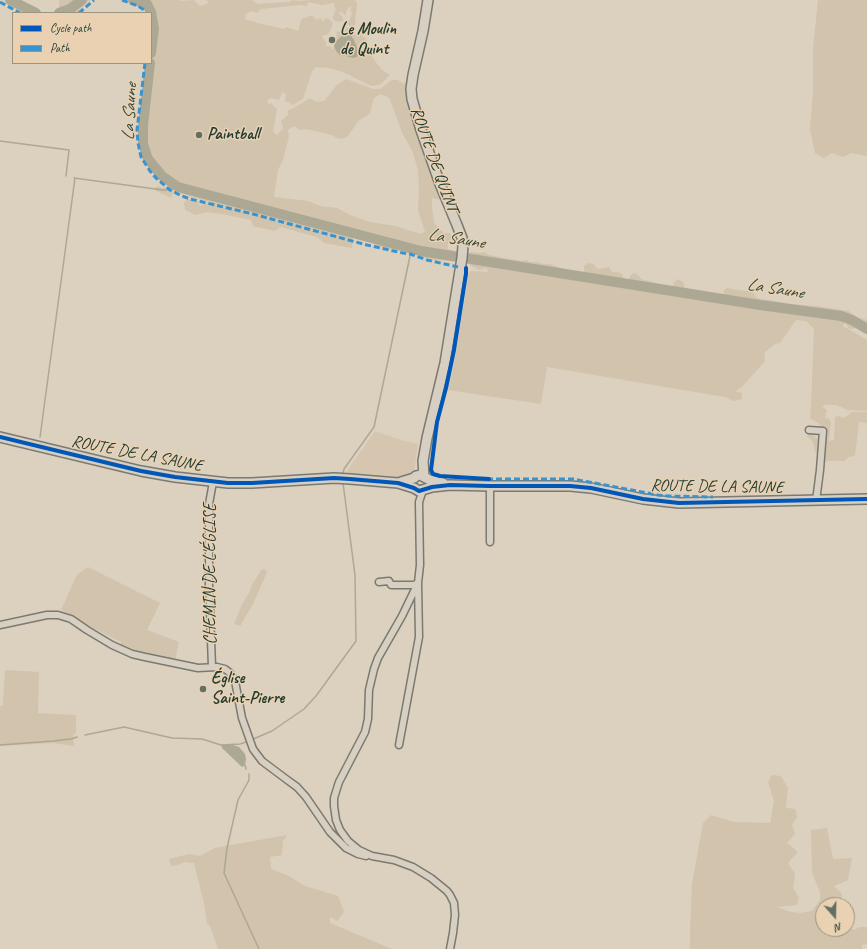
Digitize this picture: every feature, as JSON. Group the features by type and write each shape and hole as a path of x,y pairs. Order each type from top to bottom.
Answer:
{"street":[{"name":"ROUTE DE QUINT","path":"420,477 428,431 446,358 463,250 463,243 460,233 417,119 412,99 411,89 413,75 428,0"},
{"path":"809,430 823,431 816,500"},
{"name":"ROUTE DE LA SAUNE","path":"0,437 141,471 213,482 252,483 334,478 398,484 419,489 432,486 450,485 575,486 643,499 668,502 867,500"},
{"path":"399,745 418,637 418,583 420,565 419,489 412,483 420,477 428,482 419,489"},
{"name":"ROUTE DE LA SAUNE","path":"398,484 420,477 450,485"},
{"name":"CHEMIN DE L'ÉGLISE","path":"212,667 209,584 209,504 213,482"},
{"path":"490,486 490,542"},
{"path":"379,582 389,582 391,585 414,585 418,583"},
{"path":"372,856 359,850 348,842 340,830 335,814 334,798 339,782 365,732 368,719 369,690 376,664 418,583"},
{"path":"0,625 47,615 58,615 71,619 112,645 132,654 198,668 212,667 225,669 230,673 235,681 240,711 253,749 262,761 292,783 306,796 330,832 346,848 358,854 404,863 431,878 447,891 452,899 454,908 453,933 450,949"}],"shaded area":[{"path":"59,0 91,0 87,2 79,12 63,12 59,8"},
{"path":"126,0 194,0 200,6 209,3 206,0 252,0 258,4 289,2 293,0 355,0 357,6 355,26 352,27 347,24 350,20 352,12 350,11 352,6 348,8 345,15 340,11 339,14 342,16 343,20 339,22 333,20 336,9 334,3 322,5 308,2 307,6 301,5 261,9 257,13 251,11 245,15 246,20 284,29 286,27 298,31 302,18 313,16 316,20 321,18 322,22 326,18 333,23 328,34 322,36 326,46 332,47 331,49 333,49 334,46 340,55 346,56 341,36 336,41 337,31 342,33 344,27 348,28 355,35 361,34 367,40 364,48 382,70 390,75 382,83 371,86 343,72 330,68 316,67 312,71 303,99 292,105 289,102 285,102 286,94 282,92 279,100 271,98 267,100 268,104 271,103 277,109 273,132 277,135 283,128 281,121 288,115 288,110 310,98 316,102 324,101 337,85 346,79 373,89 380,89 392,80 398,80 403,84 407,81 410,84 443,199 432,198 434,223 444,233 450,233 454,241 448,241 448,249 459,253 456,261 430,260 394,247 390,250 377,246 367,239 353,236 352,248 324,243 317,237 280,227 275,231 253,226 251,220 208,212 196,215 185,210 184,203 187,199 198,202 200,206 209,202 174,190 171,198 154,190 157,186 163,188 169,186 152,171 142,153 140,140 148,64 152,64 152,12 148,12 147,9 140,4","holes":["380,94 388,97 402,132 413,153 418,170 418,210 425,232 421,234 395,226 370,222 350,215 337,208 320,206 308,201 274,197 278,170 283,160 289,136 288,130 294,126 300,130 306,129 342,139 348,136 359,120 370,113 374,98"]},
{"path":"818,0 867,0 867,156 851,153 843,157 832,153 824,158 815,153 810,130 813,93 813,49"},
{"path":"345,33 350,34 354,40 359,53 357,57 353,58 340,55 336,51 334,46 336,41"},
{"path":"471,252 484,252 489,255 521,261 526,260 530,262 549,264 584,274 584,266 588,263 593,264 598,269 609,267 612,272 618,272 623,275 623,279 629,280 633,273 637,274 641,279 672,287 677,279 683,282 685,288 725,295 723,291 728,287 731,289 746,291 751,290 757,298 849,311 857,317 867,320 867,334 857,328 849,329 845,322 843,326 867,340 867,411 848,410 836,405 825,405 822,407 827,410 825,419 828,418 831,422 829,441 834,440 835,417 839,416 844,418 851,412 867,412 867,423 859,422 855,456 848,457 845,461 827,461 824,466 820,461 820,454 815,452 813,442 807,436 809,431 814,434 816,439 820,435 822,428 818,423 810,418 814,329 806,321 796,320 780,343 775,344 764,353 765,361 742,387 735,391 742,393 742,399 733,401 725,397 547,367 541,404 448,390 454,364 469,273 471,271 488,272 487,268 479,270 470,265 466,255"},
{"path":"375,431 418,444 414,472 404,478 345,474"},
{"path":"88,567 160,603 147,630 179,642 175,660 149,657 135,652 136,650 133,649 132,651 120,646 121,642 83,624 72,615 61,610 77,575"},
{"path":"262,569 266,570 267,572 253,604 241,626 234,624 242,604"},
{"path":"5,670 39,672 38,713 76,715 76,733 73,735 74,746 53,743 0,746 0,706 3,706"},
{"path":"230,744 239,747 245,754 245,765 242,767 222,748 221,745"},
{"path":"772,775 781,776 788,788 786,808 795,809 797,817 792,825 795,834 787,843 798,852 788,863 795,874 793,888 799,898 797,905 777,907 791,912 800,913 812,911 815,907 815,937 855,937 855,930 860,927 867,927 867,944 862,945 862,949 690,949 692,884 703,823 711,815 734,822 770,823 774,801 768,782"},
{"path":"827,828 833,859 852,858 848,880 834,886 842,894 841,897 820,897 820,892 812,873 811,830"},
{"path":"287,835 283,841 282,855 270,857 271,869 289,876 305,886 338,896 344,912 337,921 330,917 330,923 392,949 218,949 210,926 207,923 204,903 194,863 184,862 171,866 169,859 189,854 200,856 215,848"}],"waterway":[{"name":"La Saune","path":"10,0 34,12"},
{"name":"La Saune","path":"62,12 70,9 82,0"},
{"name":"La Saune","path":"133,0 147,4 151,12"},
{"name":"La Saune","path":"152,18 154,29 152,45"},
{"name":"La Saune","path":"150,64 143,125 143,144 148,159 162,176 178,187 421,251 760,305 841,316 852,320 867,329"},
{"path":"0,141 69,150 66,176"},
{"path":"74,178 167,190"},
{"path":"40,437 75,178"},
{"name":"La Saune","path":"171,188 176,186"},
{"path":"343,474 344,469 374,427 410,256"},
{"path":"251,740 272,731 304,709 316,696 356,641 355,575 343,483"},
{"path":"85,735 124,727 172,738 202,739 221,745 240,744 249,741"},
{"path":"0,745 53,741 77,737"},
{"path":"245,765 246,769"},
{"path":"249,774 249,780 238,800 227,848 224,873 259,949"}],"marked path":[{"path":"80,12 94,0"},
{"path":"122,0 138,6 145,12"},
{"path":"0,2 18,12"},
{"path":"145,64 137,130 138,143 141,157 150,171 170,190 190,199 458,267"},
{"path":"487,479 573,479 658,495 713,497"}],"cycle path":[{"path":"466,268 454,350 437,422 431,470 433,474 440,476 489,479"},
{"path":"0,437 141,471 175,477 228,483 334,478 398,483 419,491 432,487 450,485 570,486 591,488 643,499 679,503 867,499"}],"place":[{"name":"Le Moulin de Quint","path":"332,40"},
{"name":"Paintball","path":"199,135"},
{"name":"Église Saint-Pierre","path":"203,689"}]}
